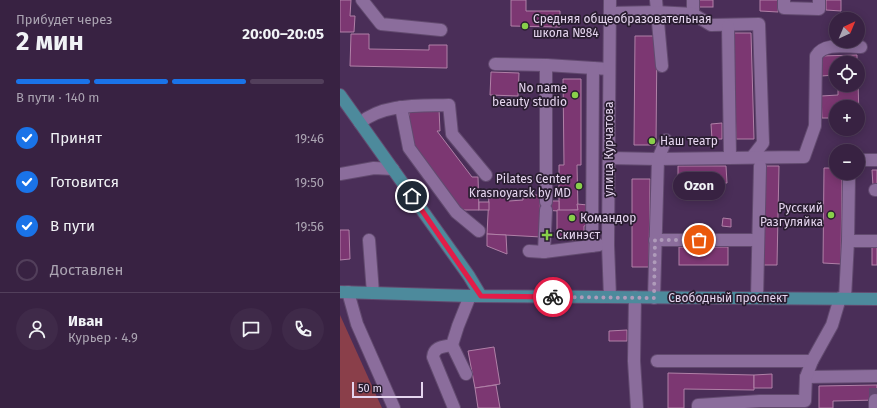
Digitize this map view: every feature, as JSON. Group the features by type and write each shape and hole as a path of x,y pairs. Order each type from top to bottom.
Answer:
{"main road":[{"path":"340,95 469,276 476,296"},
{"name":"Свободный проспект","path":"344,292 476,296 877,299"}],"street":[{"path":"362,0 381,24 442,30"},
{"name":"улица Курчатова","path":"610,0 608,245 610,297"},
{"path":"656,0 662,66"},
{"path":"693,0 693,14"},
{"path":"784,0 784,8 819,9 819,0"},
{"path":"610,13 656,12 693,14 711,25 728,26 759,24 763,143 756,162 757,298"},
{"path":"728,26 730,157"},
{"path":"609,158 658,159 730,157 756,162 804,157 815,126 816,56 819,51 825,47 829,47"},
{"path":"495,64 609,68"},
{"path":"544,252 546,206 546,65"},
{"path":"592,68 592,246"},
{"path":"360,123 367,117 401,107 449,105 452,134 486,175"},
{"path":"401,107 409,148 456,212 479,231"},
{"path":"654,298 658,159 666,140"},
{"path":"865,160 877,160"},
{"path":"340,174 374,168 393,169"},
{"path":"698,408 698,406 805,404 806,377 812,362 832,325 842,298 848,241 849,180"},
{"path":"369,240 373,293"},
{"path":"655,240 757,240"},
{"path":"848,241 877,241"},
{"path":"529,251 544,252 608,245"},
{"path":"344,292 356,324 394,408"},
{"path":"466,374 452,345 458,326 476,296"},
{"path":"635,297 634,361 637,408"},
{"path":"452,345 436,349 433,357 454,408"},
{"path":"657,361 812,362"},
{"path":"806,377 876,379"}],"shaded area":[{"path":"340,315 382,408 340,408"}],"building":[{"path":"340,0 351,0 350,16 355,16 354,32 340,32"},
{"path":"511,0 526,0 526,11 560,11 560,27 511,26"},
{"path":"696,0 713,0 713,7 696,7"},
{"path":"760,0 778,0 778,12 760,11"},
{"path":"826,0 841,0 841,11 826,10"},
{"path":"733,33 751,33 754,139 736,139"},
{"path":"351,34 369,34 369,49 429,50 429,45 447,45 447,68 350,66"},
{"path":"635,36 657,36 656,145 634,145"},
{"path":"857,55 829,56 829,75 821,76 820,56"},
{"path":"491,72 519,73 518,96 490,95"},
{"path":"563,79 581,79 581,165 577,165 578,210 559,211 559,165 564,165"},
{"path":"838,92 858,92 859,100 829,100 829,118 822,118 821,96 838,95"},
{"path":"439,109 440,131 437,131 472,177 478,177 479,210 461,210 410,140 409,112"},
{"path":"722,123 722,139 712,139 711,124"},
{"path":"678,166 726,166 727,183 678,183"},
{"path":"762,166 779,166 777,265 761,265"},
{"path":"824,168 829,168 829,180 842,180 841,264 823,263"},
{"path":"872,170 877,170 877,185 873,186"},
{"path":"632,179 650,179 649,267 632,267"},
{"path":"489,195 509,196 509,201 523,200 523,195 540,195 541,237 487,234"},
{"path":"541,201 559,201 559,211 541,210"},
{"path":"479,202 489,202 489,210 479,210"},
{"name":"Командор","path":"577,204 588,205 587,225 584,226 584,232 576,240 569,240 557,236 557,210 578,210"},
{"path":"723,218 731,219 731,227 722,226"},
{"path":"340,230 349,230 350,259 340,260"},
{"path":"487,234 506,235 507,254 487,246"},
{"path":"679,247 728,247 728,265 679,265"},
{"path":"872,247 877,247 877,265 872,265"},
{"path":"627,330 627,341 609,341 609,331"},
{"path":"494,347 500,384 475,388 468,351"},
{"path":"668,373 754,375 754,390 684,389 684,408 668,408"},
{"path":"772,374 772,388 754,388 754,375"},
{"path":"496,385 500,408 478,408 475,388"},
{"path":"877,385 877,400 833,401 833,408 819,408 819,386"}],"tunnel":[{"path":"875,385 875,400"}],"way so far":[{"path":"553,297 654,298 655,240 699,240"}],"place":[{"name":"Средняя общеобразовательная школа №84","path":"525,26"},
{"name":"No name beauty studio","path":"575,95"},
{"name":"Наш театр","path":"652,141"},
{"name":"Pilates Center Krasnoyarsk by MD","path":"579,186"},
{"name":"Русский Разгуляйка","path":"831,215"},
{"name":"Командор","path":"572,218"},
{"name":"Скинэст","path":"547,235"},
{"name":"Ozon","path":"699,240"}],"route":[{"path":"412,196 469,276 481,296 553,297"}]}
